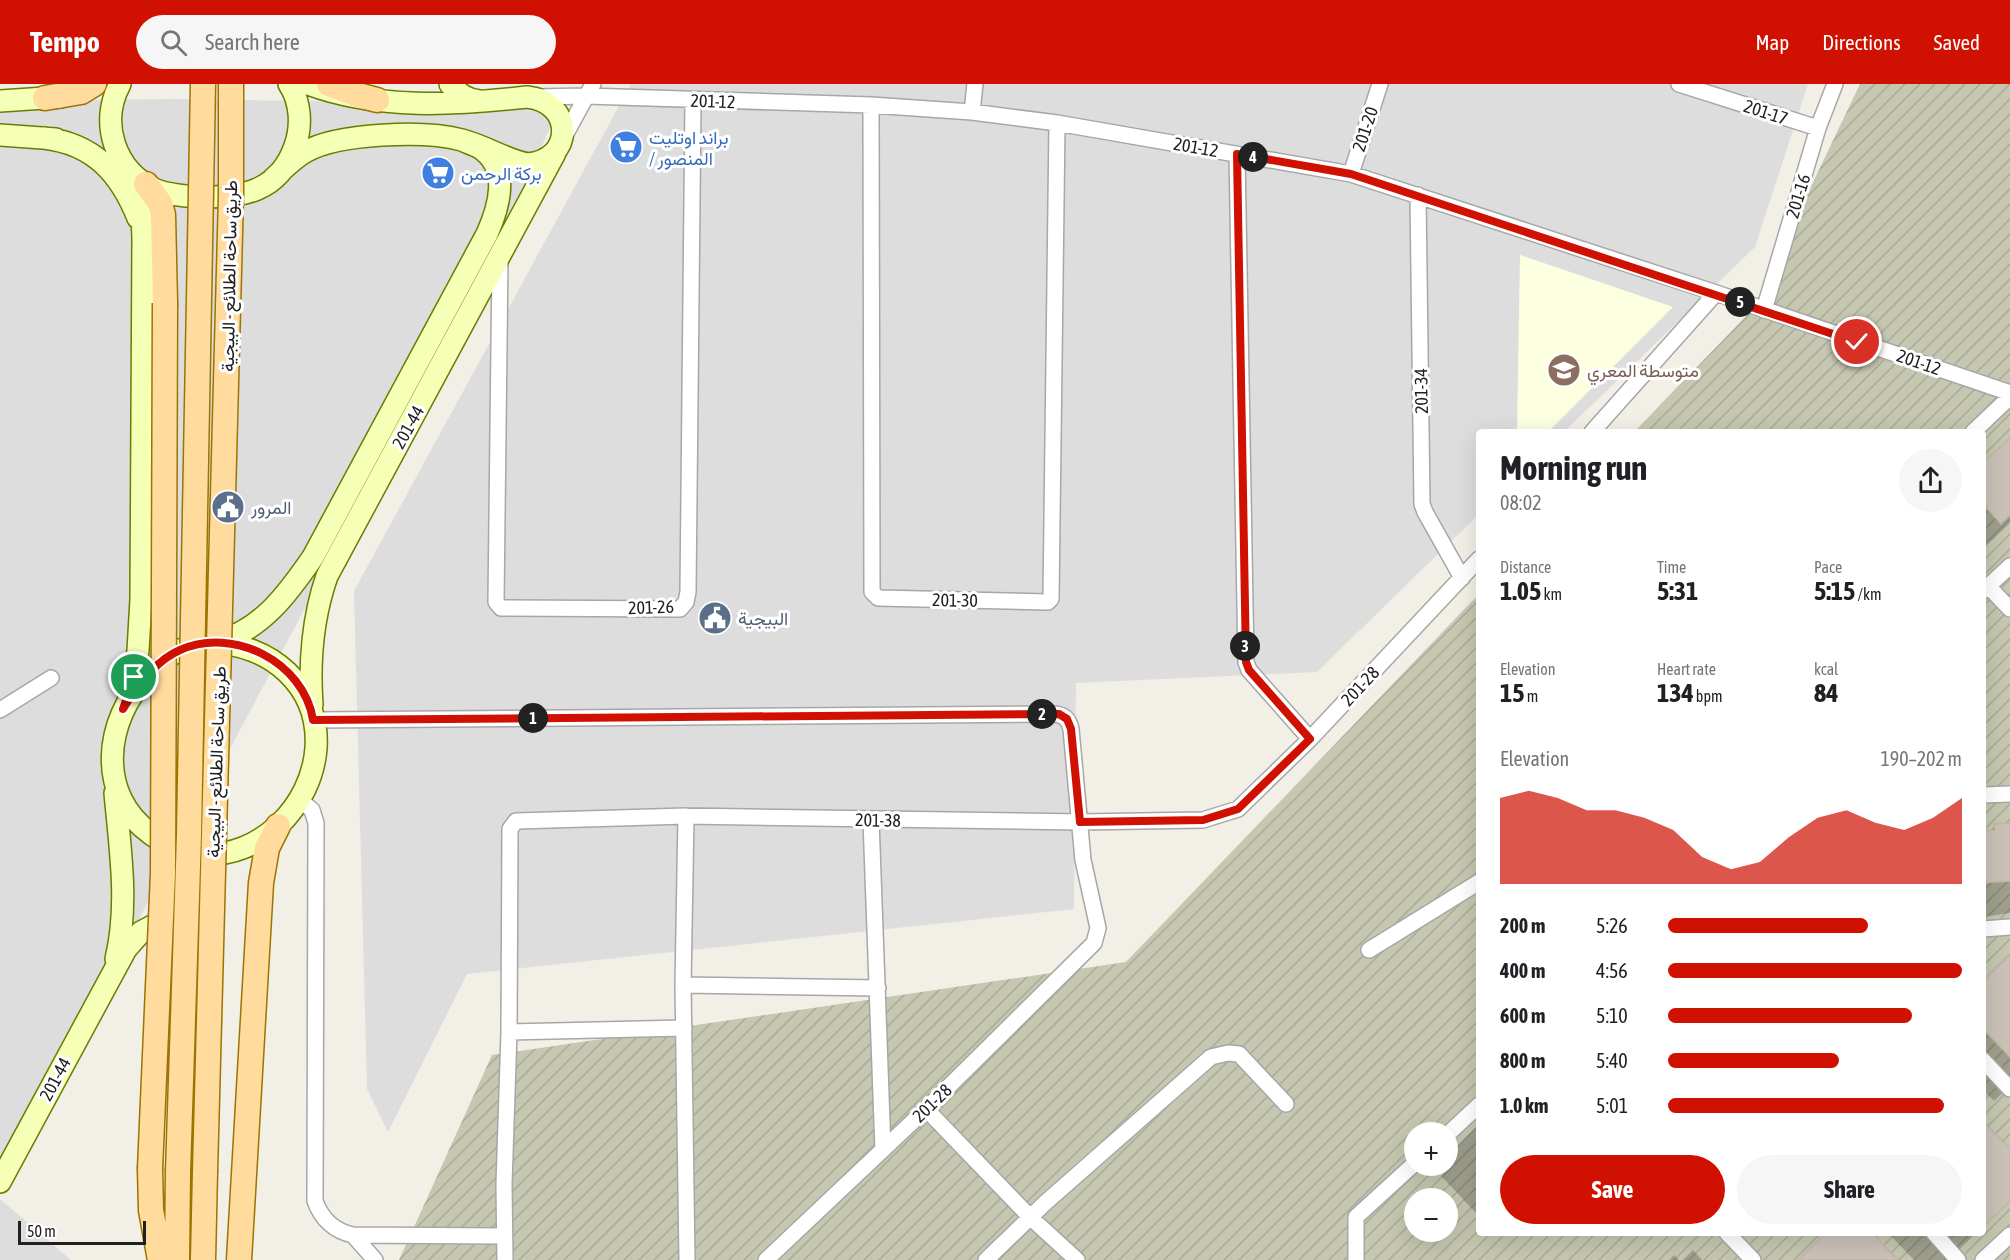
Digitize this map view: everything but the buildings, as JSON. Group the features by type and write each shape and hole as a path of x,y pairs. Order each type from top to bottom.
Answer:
{"main road":[{"path":"45,98 81,92 94,84"},
{"path":"0,101 99,92 118,84"},
{"path":"118,84 114,97 111,127 113,141 141,188 144,239 141,599 136,660 129,695 114,741 113,775 124,805 144,829 170,847 207,854 232,852 258,842 278,826"},
{"name":"طريق ساحة الطلائع - البيجية","path":"177,1260 189,823 203,84"},
{"name":"طريق ساحة الطلائع - البيجية","path":"203,1260 231,195 231,84"},
{"path":"273,179 288,162 298,138 299,112 297,100 289,84"},
{"name":"201-12","path":"308,84 342,94 388,101 442,105 527,97 539,98 549,103 557,111 562,122 563,133 557,148"},
{"path":"329,84 358,95 388,101 424,96 433,90 436,84"},
{"path":"450,84 458,93 468,98 487,102"},
{"path":"133,173 162,192 225,198 258,190 307,151 338,141 410,134 436,135 462,140 527,164 537,164 547,160 557,148"},
{"path":"0,135 96,144 116,155 155,193 163,215 165,303 163,873 150,1169 151,1210 160,1260"},
{"path":"44,138 73,144 91,153 105,164 119,180 130,198 139,218 144,239"},
{"path":"211,643 241,633 256,623 284,596 308,564 326,537 487,234 498,207 500,176 488,155 480,148 462,140"},
{"name":"201-44","path":"313,718 310,689 312,662 319,605 327,576 557,148"},
{"path":"123,709 136,689 166,659 178,651 194,645 226,643 244,646 274,661 298,685 313,718 316,749 309,780 299,799 278,826 267,848 261,883 239,1260"},
{"name":"201-44","path":"110,976 121,937 123,915 113,775"},
{"name":"201-44","path":"0,1182 126,949 136,936 165,921 174,912 183,871 189,858 207,854"}],"street":[{"path":"972,112 975,84"},
{"name":"201-20","path":"1351,174 1380,84"},
{"name":"201-17","path":"1679,84 1818,128"},
{"name":"201-16","path":"1764,310 1818,128 1835,84"},
{"path":"557,148 590,90"},
{"name":"201-12","path":"527,97 590,90 693,101 871,105 972,112 1057,123 1351,174 1764,310 2010,395"},
{"name":"201-26","path":"500,257 496,602 498,607 513,609 680,609 686,603 688,592 693,101"},
{"name":"201-30","path":"871,105 872,591 878,598 1048,602 1051,599 1057,123"},
{"path":"1237,154 1246,662 1249,670 1310,739"},
{"name":"201-34","path":"1418,195 1422,504 1462,578"},
{"path":"1595,429 1716,294"},
{"path":"1976,429 2010,395"},
{"name":"201-28","path":"1238,809 1310,739 1476,562"},
{"path":"2010,566 1986,589 2010,609"},
{"path":"0,710 51,678"},
{"path":"313,718 1059,714 1067,719 1071,729 1080,822"},
{"path":"1986,795 2010,794"},
{"path":"299,799 312,810 316,823 315,1201 319,1210 330,1225 353,1235 504,1236"},
{"name":"201-38","path":"509,1032 510,829 516,821 686,816 1080,822 1203,820 1238,809"},
{"path":"686,816 683,985 687,1260"},
{"path":"871,820 884,1149"},
{"name":"201-28","path":"766,1260 926,1109 1094,943 1098,928 1085,872 1080,822"},
{"path":"1369,950 1476,884"},
{"path":"1986,929 2010,927"},
{"path":"683,985 878,988"},
{"path":"505,1260 504,1184 509,1032 684,1029"},
{"path":"986,1260 1030,1217 1211,1057 1228,1053 1239,1054 1286,1104"},
{"path":"1986,1063 2010,1089"},
{"path":"1458,1125 1476,1108"},
{"path":"926,1109 1030,1217 1077,1260"},
{"path":"1356,1260 1356,1217 1404,1173"},
{"path":"353,1235 375,1260"},
{"path":"1983,1260 2010,1235"},
{"path":"1730,1236 1753,1260"},
{"path":"1937,1236 1958,1260"}],"shaded area":[{"path":"631,84 1808,84 1755,247 1567,429 1476,429 1476,517 1317,672 1076,683 1074,909 467,974 388,1132 367,1089 354,591"},
{"path":"1860,84 2010,84 2010,1260 399,1260 492,1055 1126,962 1476,597 1476,1236 1986,1236 1986,429 1637,429 1752,310"},
{"path":"174,99 440,103 558,110 489,264 0,1179 0,101"},
{"name":"متوسطة المعري","path":"1520,255 1673,307 1551,429 1517,429"},
{"path":"0,1199 71,1260 0,1260"}],"place":[{"name":"براند اوتليت / المنصور","path":"626,147"},
{"name":"بركة الرحمن","path":"438,173"},
{"name":"متوسطة المعري","path":"1564,370"},
{"name":"المرور","path":"228,507"},
{"name":"البيجية","path":"715,618"}],"route":[{"path":"134,677 123,709 144,679 178,651 194,645 226,643 260,652 288,673 306,700 313,720 1059,714 1067,719 1071,729 1080,822 1203,820 1238,809 1310,739 1249,670 1246,662 1237,154 1351,174 1857,342"}]}
